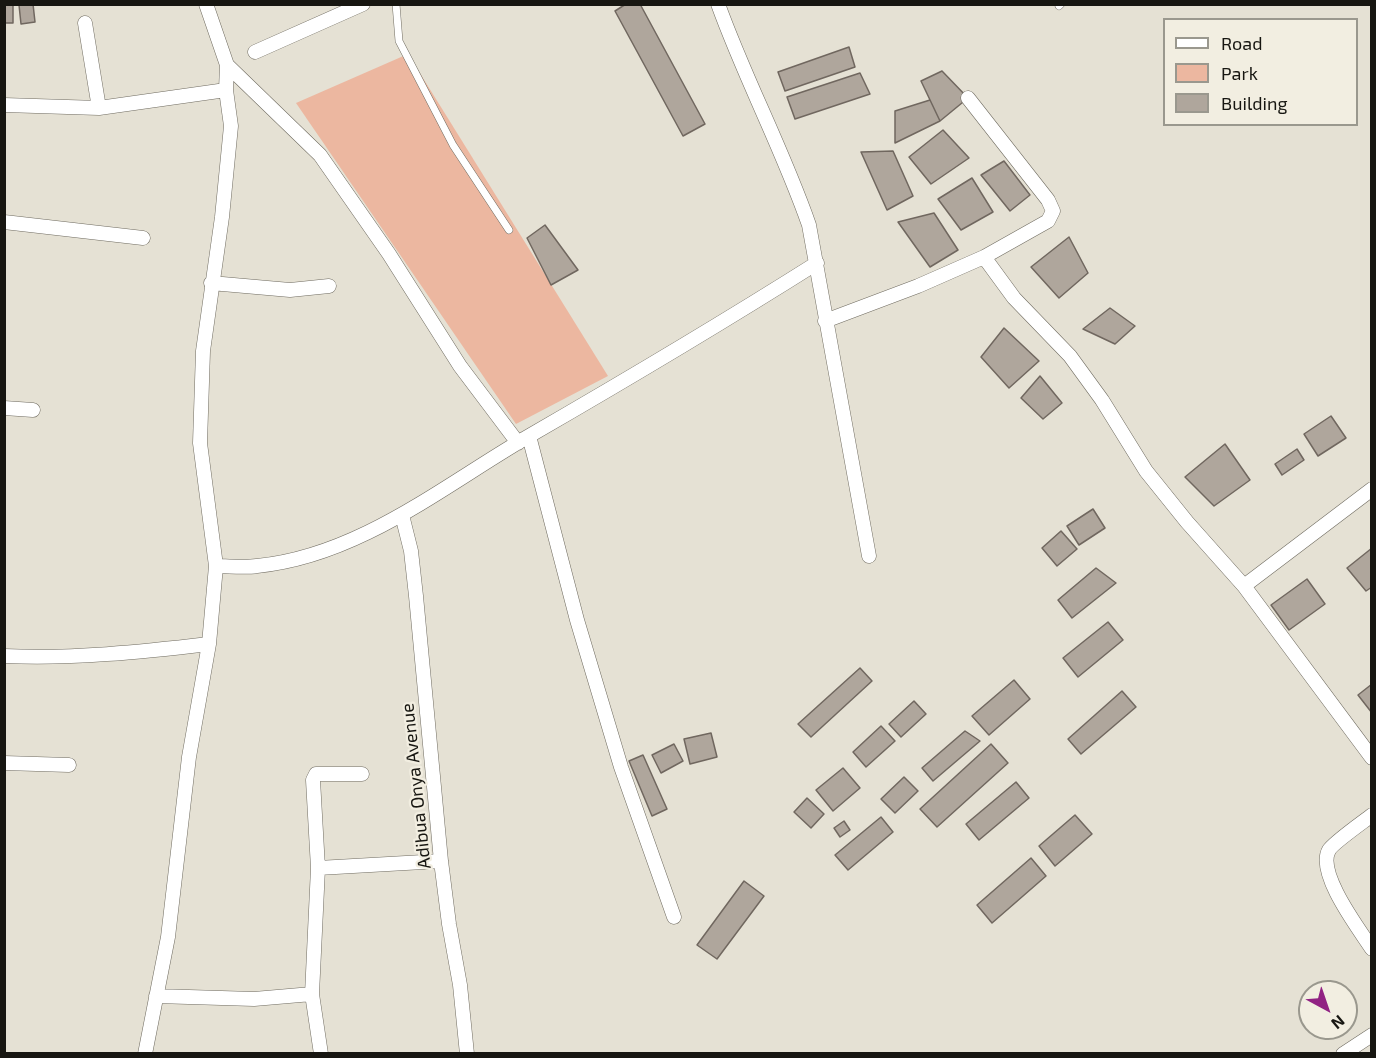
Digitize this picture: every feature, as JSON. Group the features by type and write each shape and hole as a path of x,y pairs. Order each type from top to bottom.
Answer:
{"street":[{"path":"145,1053 168,937 189,757 209,644 216,566 200,443 203,351 228,173 231,126 226,90 227,65 206,4"},
{"path":"255,52 363,4"},
{"path":"718,4 735,52 794,181 809,225 818,263 825,321 869,556"},
{"path":"85,23 99,108"},
{"path":"227,65 320,155 389,254 460,366 524,440 621,767 674,918"},
{"path":"4,105 99,108 226,90"},
{"path":"825,321 918,286 984,257 1048,221 1053,211 1048,201 968,98"},
{"path":"4,222 143,238"},
{"path":"984,257 1014,298 1070,356 1102,400 1146,471 1187,522 1244,586 1371,758"},
{"path":"216,566 256,567 293,560 338,545 402,515 524,440 685,346 818,263"},
{"path":"211,283 290,290 329,286"},
{"path":"4,408 33,410"},
{"path":"1244,586 1371,489"},
{"name":"Adibua Onya Avenue","path":"402,515 411,551 441,861 460,985 467,1053"},
{"path":"4,656 126,653 209,644"},
{"path":"4,763 69,765"},
{"path":"321,1053 312,994 318,868 313,780 316,774 362,774"},
{"path":"1371,815 1329,850 1326,866 1332,882 1371,949"},
{"path":"318,868 441,861"},
{"path":"156,996 254,999 312,994"},
{"path":"1342,1053 1371,1035"}],"lane":[{"path":"396,4 399,41 453,146 509,230"}],"green space":[{"path":"408,54 608,376 516,424 296,103"}],"building":[{"path":"4,4 13,4 13,23 4,23"},
{"path":"33,4 35,22 21,24 19,5"},
{"path":"626,4 640,4 705,124 683,136 615,11"},
{"path":"849,47 855,67 785,91 778,72"},
{"path":"942,71 968,98 940,121 921,81"},
{"path":"860,73 870,94 795,119 787,97"},
{"path":"930,100 940,121 895,143 895,111"},
{"path":"943,130 969,158 931,184 909,157"},
{"path":"893,151 913,196 887,210 861,152"},
{"path":"1004,161 1030,195 1010,211 981,175"},
{"path":"972,178 993,212 961,230 938,199"},
{"path":"934,213 958,250 930,267 898,222"},
{"path":"545,225 578,270 551,285 527,238"},
{"path":"1069,237 1088,273 1059,298 1031,267"},
{"path":"1110,308 1135,326 1115,344 1083,329"},
{"path":"1004,328 1039,361 1009,388 981,357"},
{"path":"1040,376 1062,403 1043,419 1021,398"},
{"path":"1331,416 1346,438 1318,456 1304,434"},
{"path":"1225,444 1250,480 1214,506 1185,477"},
{"path":"1297,449 1304,460 1282,475 1275,464"},
{"path":"1093,509 1105,528 1079,545 1067,526"},
{"path":"1061,531 1077,549 1057,566 1042,548"},
{"path":"1372,548 1372,587 1366,591 1347,568"},
{"path":"1096,568 1116,583 1072,618 1058,600"},
{"path":"1307,579 1325,604 1289,630 1271,605"},
{"path":"1108,622 1123,640 1078,677 1063,658"},
{"path":"860,668 872,681 811,737 798,724"},
{"path":"1014,680 1030,699 989,735 972,716"},
{"path":"1372,684 1372,713 1358,695"},
{"path":"1122,691 1136,707 1081,754 1068,739"},
{"path":"914,701 926,714 901,737 889,724"},
{"path":"881,726 895,741 866,767 853,752"},
{"path":"965,731 980,741 933,781 922,768"},
{"path":"711,733 717,757 690,764 684,739"},
{"path":"674,744 683,761 661,773 652,755"},
{"path":"991,744 1008,763 937,827 920,809"},
{"path":"643,755 667,809 652,816 629,761"},
{"path":"843,768 860,788 833,811 816,790"},
{"path":"904,777 918,791 895,813 881,799"},
{"path":"1016,782 1029,798 979,840 966,824"},
{"path":"807,798 824,814 811,828 794,812"},
{"path":"1075,815 1092,834 1055,866 1039,846"},
{"path":"881,817 893,832 848,870 835,855"},
{"path":"844,821 850,830 840,837 834,828"},
{"path":"1031,858 1046,876 992,923 977,905"},
{"path":"744,881 764,896 717,959 697,945"}]}
